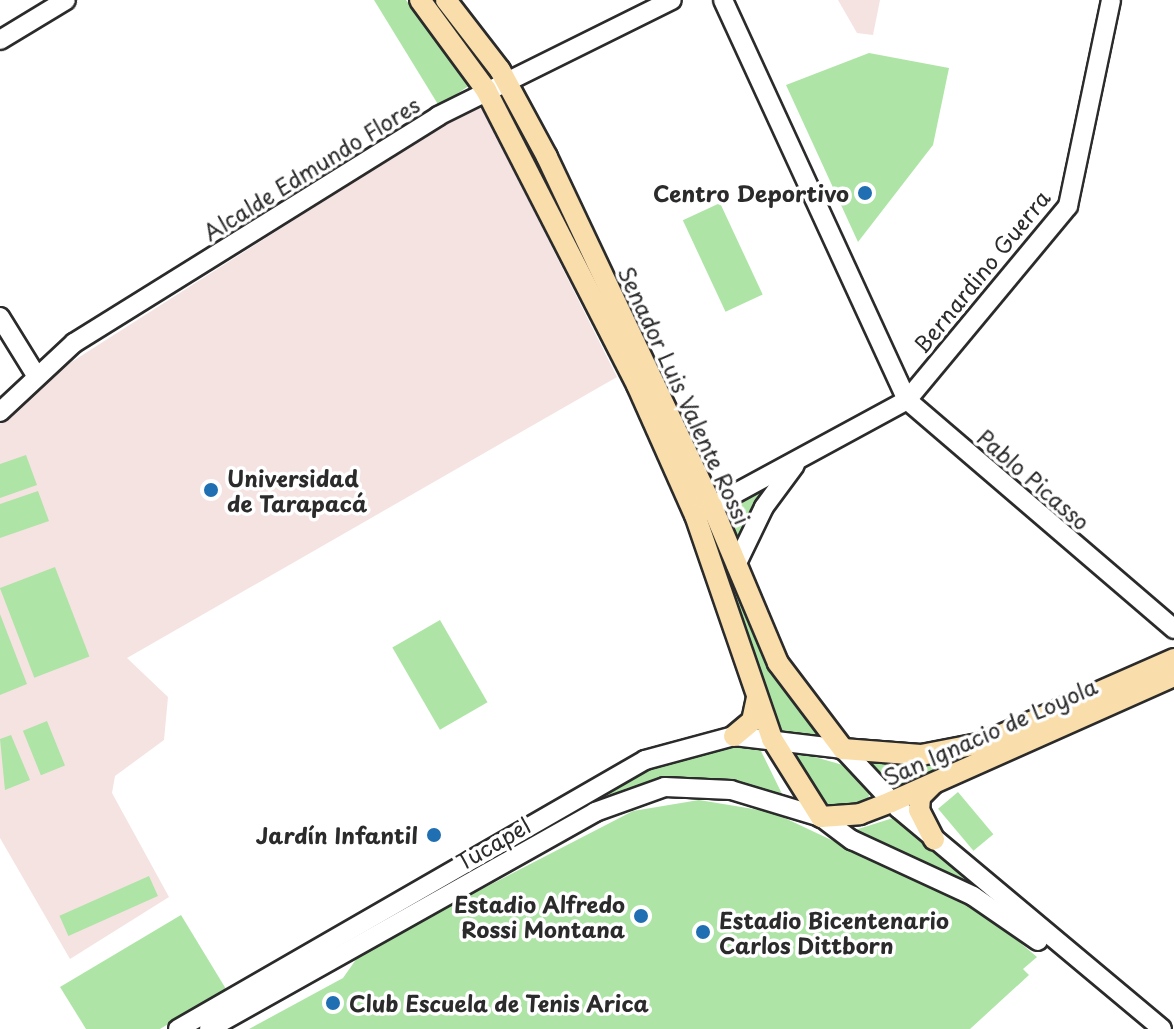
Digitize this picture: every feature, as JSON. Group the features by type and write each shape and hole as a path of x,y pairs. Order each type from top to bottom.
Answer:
{"main road":[{"name":"Senador Luis Valente Rossi","path":"420,0 486,90 637,385 736,565 778,663 843,749"},
{"name":"Senador Luis Valente Rossi","path":"446,0 505,80 564,193 704,511 757,698 772,739 821,817"},
{"path":"544,202 564,193"},
{"name":"San Ignacio de Loyola","path":"843,749 921,755 983,743 1174,659"},
{"name":"San Ignacio de Loyola","path":"821,817 860,814 891,802 1174,676"},
{"path":"734,736 752,721 757,698"},
{"path":"934,839 919,810 920,797 937,780"}],"street":[{"path":"0,40 66,0"},
{"name":"Alcalde Edmundo Flores","path":"0,412 74,343 486,90 672,0"},
{"name":"Pablo Picasso","path":"723,0 886,348 907,400 1174,629"},
{"name":"Bernardino Guerra","path":"704,511 907,400 1068,206 1111,0"},
{"path":"0,317 37,377"},
{"name":"Pablo Picasso","path":"886,348 905,367 927,375"},
{"name":"Bernardino Guerra","path":"736,565 764,507 801,458"},
{"name":"Tucapel","path":"178,1029 645,760 734,736 772,739"},
{"name":"San Ignacio de Loyola","path":"772,739 843,749"},
{"name":"Senador Luis Valente Rossi","path":"843,749 891,802 1162,1029"},
{"name":"Tucapel","path":"209,1029 634,794 700,785 821,817"},
{"path":"821,817 852,840 984,903 1145,1029"}],"shaded area":[{"path":"838,0 880,0 873,35 857,33"},
{"name":"Universidad de Tarapacá","path":"479,102 617,377 127,658 168,697 164,740 115,776 112,793 169,897 70,959 0,838 0,422 48,377"}],"green space":[{"path":"374,0 406,0 470,85 439,106"},
{"name":"Centro Deportivo","path":"869,53 949,68 933,145 858,242 786,85"},
{"path":"720,203 763,295 726,312 683,220"},
{"path":"26,455 37,485 0,498 0,464"},
{"path":"779,475 735,546 722,512 725,505"},
{"path":"38,491 49,521 0,538 0,504"},
{"path":"709,522 761,650 823,740 780,736"},
{"path":"55,567 89,657 34,678 0,588"},
{"path":"0,614 27,684 0,695"},
{"path":"440,620 487,702 440,730 392,648"},
{"path":"47,721 65,766 41,775 23,731"},
{"path":"11,735 30,780 5,790 0,739"},
{"path":"738,743 759,747 786,802 731,783 684,779 627,788 461,883 456,879 664,759"},
{"path":"797,752 843,765 870,793 866,803 833,809 813,799 791,757"},
{"path":"968,754 891,793 863,760 932,763"},
{"path":"958,792 993,834 973,851 938,809"},
{"name":"Estadio Bicentenario Carlos Dittborn","path":"699,800 772,812 984,912 1037,957 1023,969 1029,975 970,1029 249,1029 343,978 362,951 633,811"},
{"path":"893,818 991,896 990,899 852,831"},
{"path":"149,876 158,896 68,936 59,916"},
{"path":"181,915 226,989 160,1029 86,1029 60,987"}],"place":[{"name":"Centro Deportivo","path":"865,193"},
{"name":"Universidad de Tarapacá","path":"211,490"},
{"name":"Jardín Infantil","path":"434,835"},
{"name":"Estadio Alfredo Rossi Montana","path":"641,916"},
{"name":"Estadio Bicentenario Carlos Dittborn","path":"703,932"},
{"name":"Club Escuela de Tenis Arica","path":"333,1003"}]}
